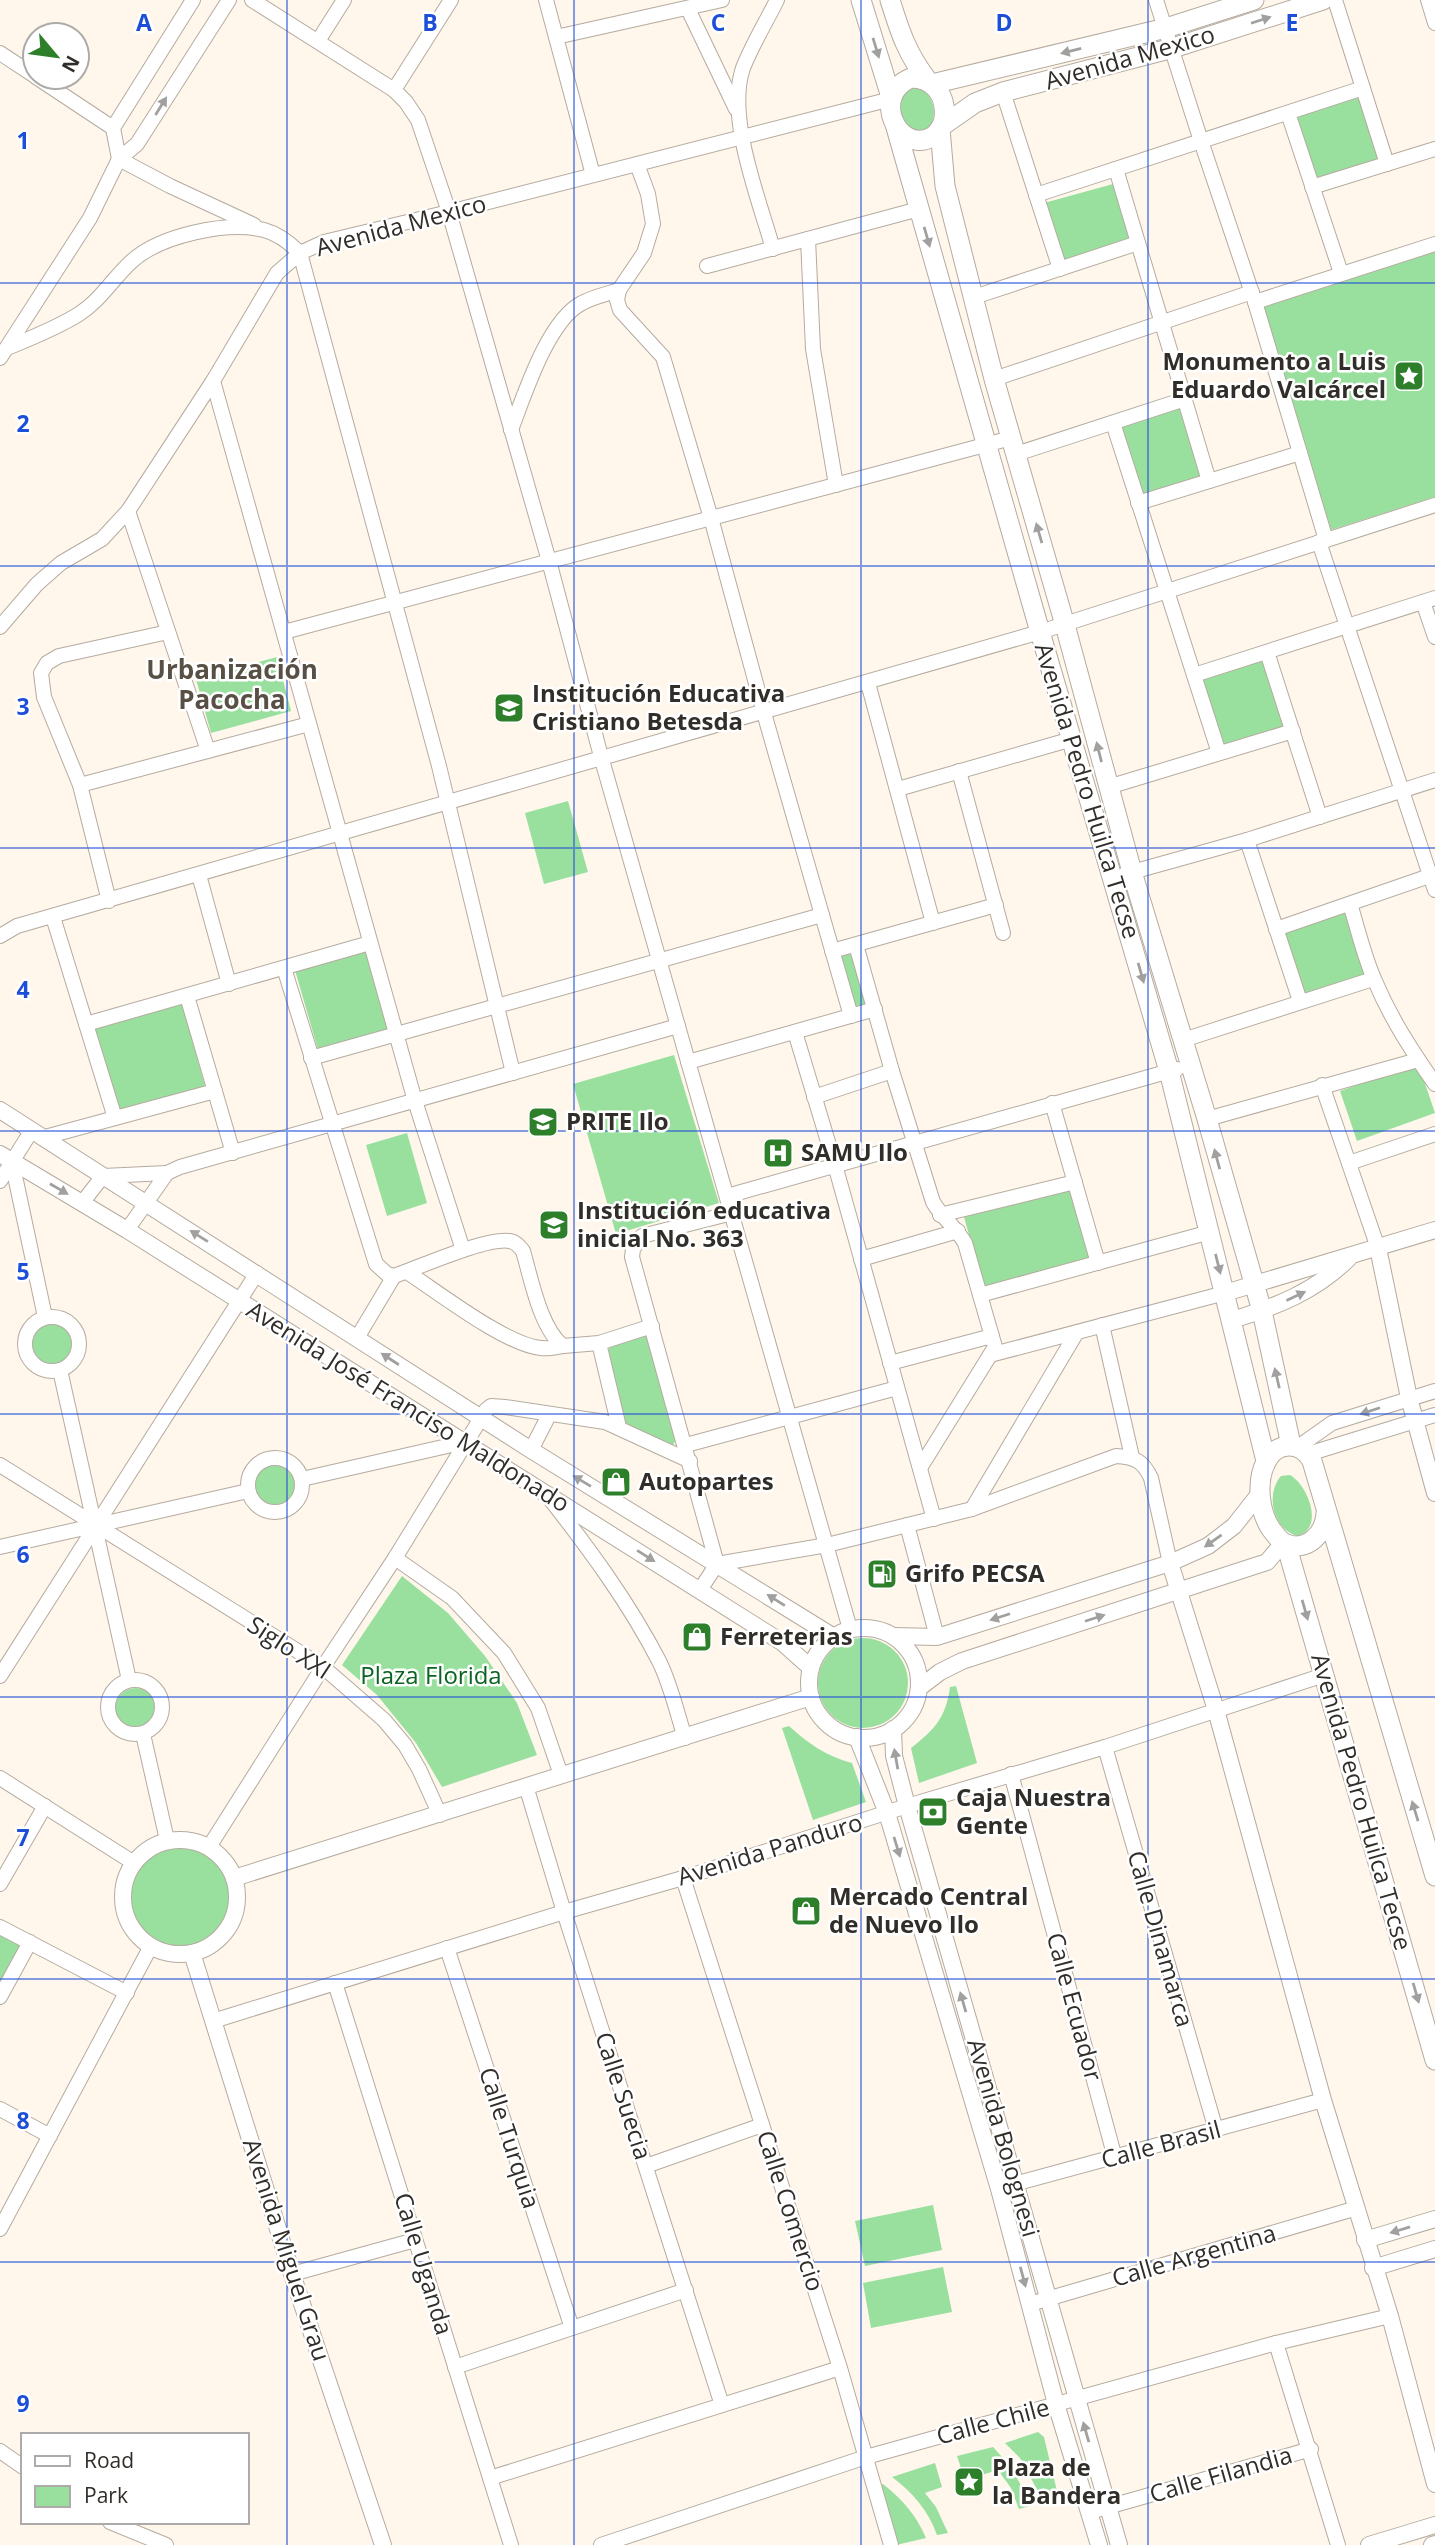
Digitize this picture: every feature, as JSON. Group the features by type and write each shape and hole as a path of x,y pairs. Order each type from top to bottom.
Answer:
{"main road":[{"path":"861,0 891,98"},
{"path":"890,0 903,42 915,65 930,82 943,99 941,128 933,136 918,140 909,138 895,124 890,108 891,98 903,81 911,78 930,82 1166,28 1254,0"},
{"name":"Avenida Mexico","path":"941,128 975,103 1003,92 1173,48 1323,0"},
{"name":"Avenida Pedro Huilca Tecse","path":"895,124 1072,739 1190,1065 1299,1448 1326,1513 1435,1876"},
{"name":"Avenida Pedro Huilca Tecse","path":"941,128 945,186 994,379 1065,625 1108,787 1122,875 1266,1461"},
{"path":"1260,1493 1266,1461 1277,1450 1299,1448"},
{"name":"Avenida Pedro Huilca Tecse","path":"1260,1493 1267,1523 1285,1543 1435,2060"},
{"path":"1285,1543 1298,1546 1311,1542 1320,1534 1326,1523 1326,1513"}],"street":[{"path":"119,159 113,128 193,0"},
{"path":"3,353 90,218 119,159 137,144 229,0"},
{"path":"252,0 394,90 418,120 449,212 512,430 602,760 850,1629"},
{"path":"318,41 344,0"},
{"path":"394,90 451,0"},
{"path":"545,0 593,175"},
{"path":"556,37 722,0"},
{"path":"773,248 742,137 738,94 743,70 777,0"},
{"path":"1156,0 1200,141 1254,297 1348,626 1400,791 1433,880 1276,929"},
{"path":"1335,0 1387,163"},
{"path":"1428,0 1435,23"},
{"path":"688,9 738,113"},
{"path":"0,53 21,66"},
{"path":"1036,195 1363,88"},
{"path":"58,91 113,128"},
{"path":"1003,92 1060,269"},
{"name":"Avenida Mexico","path":"0,627 37,583 61,563 102,539 128,511 213,381 277,273 300,253 324,242 891,98"},
{"path":"1288,113 1341,273"},
{"path":"1312,187 1435,149"},
{"path":"119,159 287,241 300,253 439,766 513,1073"},
{"path":"637,164 648,194 653,224 644,253 619,290 617,300 621,310 663,357 851,1016"},
{"path":"1116,169 1209,481"},
{"path":"707,266 919,209"},
{"path":"3,353 78,315 106,292 133,260 174,237 209,230 265,230"},
{"path":"808,239 813,349 835,485"},
{"path":"974,297 1138,243"},
{"path":"994,379 1162,322 1435,244"},
{"path":"512,430 531,375 566,316 581,303 619,290"},
{"path":"213,381 415,1101 463,1250"},
{"path":"284,632 986,445 1014,446 1112,423 1185,399"},
{"path":"1112,423 1219,753"},
{"path":"1138,503 1300,453"},
{"path":"0,936 17,926 1065,625 1166,590 1435,505"},
{"path":"128,511 208,751"},
{"path":"1194,675 1429,600 1435,637"},
{"path":"109,901 80,785 44,696 41,673 47,663 59,656 168,632"},
{"path":"1267,652 1320,817"},
{"path":"868,683 933,923"},
{"path":"80,785 309,724"},
{"path":"1108,787 1293,731"},
{"path":"898,789 1072,739"},
{"path":"959,771 1003,933"},
{"path":"1122,875 1247,840 1435,780"},
{"path":"1247,840 1300,1001"},
{"path":"200,875 229,984"},
{"path":"1350,904 1374,979 1402,1037 1435,1084"},
{"path":"832,951 996,905"},
{"path":"311,1058 822,915"},
{"path":"53,917 115,1118"},
{"path":"86,1024 370,943"},
{"path":"856,944 933,1202 940,1215 958,1231 965,1243 995,1347 920,1468"},
{"path":"284,968 376,1264 387,1274 401,1274 463,1250 502,1241 517,1244 523,1251 547,1326 553,1339 563,1346"},
{"path":"1182,1040 1374,979"},
{"path":"187,996 233,1153"},
{"path":"688,1062 876,1009"},
{"path":"82,1202 103,1176 167,1173 180,1167 678,1026"},
{"path":"795,1032 934,1519"},
{"path":"1207,1119 1418,1060"},
{"path":"727,1196 1190,1065"},
{"path":"814,1097 892,1071"},
{"path":"1322,1085 1378,1248 1409,1398 1435,1493"},
{"path":"0,1181 6,1158 38,1134 115,1118 215,1091"},
{"path":"1052,1103 1098,1263"},
{"path":"0,1110 531,1450 834,1637"},
{"path":"1349,1163 1435,1134"},
{"path":"6,1158 45,1317"},
{"name":"Avenida José Franciso Maldonado","path":"6,1158 127,1230 700,1590 783,1643 811,1668"},
{"path":"127,1230 167,1173"},
{"path":"940,1215 1075,1182"},
{"path":"718,1564 632,1257 636,1242 642,1236 732,1213"},
{"path":"990,1355 1253,1286 1435,1230"},
{"path":"861,1259 958,1231"},
{"path":"980,1295 1210,1232"},
{"path":"1232,1320 1302,1294 1331,1276 1351,1256"},
{"path":"0,1676 257,1273"},
{"path":"357,1338 401,1274"},
{"path":"401,1274 521,1343 541,1348 599,1343 652,1326"},
{"path":"45,1317 60,1318 73,1326 79,1340 77,1355 67,1367 60,1370 38,1368 25,1352 25,1337 28,1331 38,1320 45,1317"},
{"path":"1102,1325 1132,1457"},
{"path":"972,1509 1077,1332"},
{"path":"890,1363 992,1336"},
{"path":"599,1343 619,1427"},
{"path":"60,1370 129,1681"},
{"path":"686,1445 897,1388"},
{"path":"1299,1448 1332,1423 1435,1391"},
{"path":"209,1847 394,1558 480,1417 491,1406 605,1422 690,1461"},
{"path":"531,1450 549,1415"},
{"path":"1299,1448 1435,1415"},
{"path":"302,1479 465,1443"},
{"path":"277,1457 290,1462 296,1466 302,1479 301,1494 297,1501 277,1512 262,1509 248,1491 252,1470 257,1464 270,1458 277,1457"},
{"path":"700,1590 718,1564 827,1545 972,1509 1116,1457 1132,1457 1145,1465 1151,1478 1170,1563 1216,1710 1323,2100 1390,2316 1435,2484"},
{"name":"Siglo XXI","path":"0,1465 323,1667 384,1720 405,1745 440,1815"},
{"path":"0,1547 248,1491"},
{"path":"545,1493 584,1542 631,1613 660,1664 685,1738"},
{"path":"893,1636 937,1637 1170,1563 1208,1546 1234,1526 1260,1493"},
{"path":"907,1525 937,1637"},
{"path":"919,1688 940,1672 962,1661 1267,1562 1285,1543"},
{"path":"394,1558 452,1598 504,1653 538,1708 561,1775"},
{"path":"850,1629 880,1629 893,1636 905,1645 918,1672 919,1688 911,1712 893,1729 876,1736 857,1737 833,1728 816,1709 811,1697 809,1678 820,1650 834,1637 850,1629"},
{"name":"Avenida Panduro","path":"213,2021 1105,1747 1324,1675"},
{"path":"137,1680 151,1685 160,1697 160,1719 156,1726 143,1734 122,1731 111,1721 108,1714 112,1693 122,1683 129,1681 137,1680"},
{"path":"234,1878 811,1697"},
{"name":"Avenida Bolognesi","path":"893,1729 894,1756 907,1806 1119,2545"},
{"path":"143,1734 167,1840"},
{"name":"Avenida Bolognesi","path":"857,1737 887,1813 999,2189 1055,2404 1099,2545"},
{"name":"Calle Dinamarca","path":"1105,1747 1216,2130"},
{"name":"Calle Ecuador","path":"1010,1774 1115,2158"},
{"path":"0,1778 134,1863"},
{"name":"Calle Suecia","path":"526,1786 722,2405"},
{"path":"0,1884 45,1806"},
{"path":"167,1840 187,1840 209,1847 222,1858 234,1878 237,1896 234,1914 227,1929 216,1940 192,1953 173,1953 151,1946 135,1931 127,1915 124,1897 126,1882 134,1863 154,1846 167,1840"},
{"name":"Calle Comercio","path":"683,1878 840,2368 891,2545"},
{"path":"0,1927 127,1993"},
{"path":"1,1993 30,1942"},
{"path":"0,2229 151,1946"},
{"name":"Calle Turquia","path":"447,1948 572,2328"},
{"name":"Avenida Miguel Grau","path":"192,1953 292,2274 383,2545"},
{"name":"Calle Uganda","path":"335,1983 511,2545"},
{"name":"Calle Brasil","path":"999,2189 1323,2100"},
{"path":"0,2109 50,2136"},
{"path":"646,2166 762,2125"},
{"name":"Calle Argentina","path":"1030,2304 1357,2208"},
{"path":"1365,2240 1435,2219"},
{"path":"292,2274 415,2240"},
{"path":"1374,2268 1435,2249"},
{"path":"455,2367 686,2290"},
{"name":"Calle Chile","path":"601,2545 866,2457 1276,2343 1390,2316"},
{"path":"1276,2343 1311,2449 1338,2545"},
{"path":"490,2478 840,2368"},
{"name":"Calle Filandia","path":"1090,2512 1311,2449"},
{"path":"0,2451 21,2466"},
{"path":"115,2524 166,2545"},
{"path":"1369,2545 1435,2525"}],"green space":[{"path":"907,87 924,89 931,100 934,115 928,134 907,128 901,117 900,95"},
{"path":"1359,94 1382,160 1314,182 1294,116"},
{"path":"1113,184 1132,241 1064,263 1044,203"},
{"path":"1435,252 1435,497 1331,530 1264,307"},
{"path":"1179,405 1204,478 1140,498 1117,425"},
{"path":"277,657 291,711 211,733 196,679"},
{"path":"1264,657 1286,727 1223,747 1200,677"},
{"path":"568,801 588,872 544,884 525,813"},
{"path":"1347,909 1368,977 1303,997 1281,932"},
{"path":"365,950 388,1031 318,1050 295,970"},
{"path":"849,952 854,954 866,999 865,1006 856,1007 852,1004 840,957"},
{"path":"182,1004 205,1086 119,1110 93,1027"},
{"path":"674,1055 719,1203 616,1234 573,1084"},
{"path":"1418,1063 1435,1113 1357,1141 1340,1091"},
{"path":"407,1133 427,1203 387,1216 366,1145"},
{"path":"1071,1189 1091,1257 984,1288 964,1217"},
{"path":"52,1324 67,1330 73,1345 67,1360 52,1366 37,1360 31,1345 37,1330"},
{"path":"647,1334 676,1438 671,1451 623,1421 608,1350 613,1343"},
{"path":"275,1463 290,1469 296,1484 290,1499 275,1505 260,1499 254,1484 260,1469"},
{"path":"1290,1475 1303,1488 1311,1507 1310,1525 1305,1532 1297,1536 1282,1526 1274,1510 1273,1492 1276,1483 1281,1476"},
{"name":"Plaza Florida","path":"402,1576 448,1613 485,1656 517,1703 537,1755 442,1787 416,1743 377,1695 342,1665"},
{"path":"854,1638 872,1638 888,1645 901,1658 908,1674 908,1692 901,1708 888,1721 872,1728 854,1728 838,1721 825,1708 818,1692 818,1674 825,1658 838,1645"},
{"path":"956,1686 977,1763 919,1783 911,1748 938,1722 950,1687"},
{"path":"136,1688 151,1694 157,1709 151,1724 136,1730 121,1724 115,1709 121,1694"},
{"path":"789,1726 818,1749 852,1763 866,1802 813,1820 782,1728"},
{"path":"180,1847 199,1851 216,1861 226,1878 230,1897 226,1916 216,1933 199,1943 180,1947 161,1943 144,1933 134,1916 130,1897 134,1878 144,1861 161,1851"},
{"path":"0,1935 20,1946 0,1982"},
{"path":"933,2205 942,2250 865,2266 855,2221"},
{"path":"943,2267 952,2312 871,2328 863,2283"},
{"path":"1038,2432 1044,2437 1057,2491 1041,2497 1020,2458 1005,2443"},
{"path":"993,2447 1015,2475 1030,2506 1019,2509 1011,2488 998,2470 965,2480 957,2456"},
{"path":"935,2463 942,2487 925,2493 936,2507 948,2533 937,2535 919,2503 892,2477"},
{"path":"883,2484 908,2508 926,2538 896,2545 878,2486"}],"place":[{"name":"Monumento a Luis Eduardo Valcárcel","path":"1409,376"},
{"name":"Institución Educativa Cristiano Betesda","path":"509,708"},
{"name":"PRITE Ilo","path":"543,1122"},
{"name":"SAMU Ilo","path":"778,1153"},
{"name":"Institución educativa inicial No. 363","path":"554,1225"},
{"name":"Autopartes","path":"616,1482"},
{"name":"Grifo PECSA","path":"882,1574"},
{"name":"Ferreterias","path":"697,1637"},
{"name":"Caja Nuestra Gente","path":"933,1812"},
{"name":"Mercado Central de Nuevo Ilo","path":"806,1911"},
{"name":"Plaza de la Bandera","path":"969,2482"}],"district":[{"name":"Urbanización Pacocha","path":"232,685"}]}
